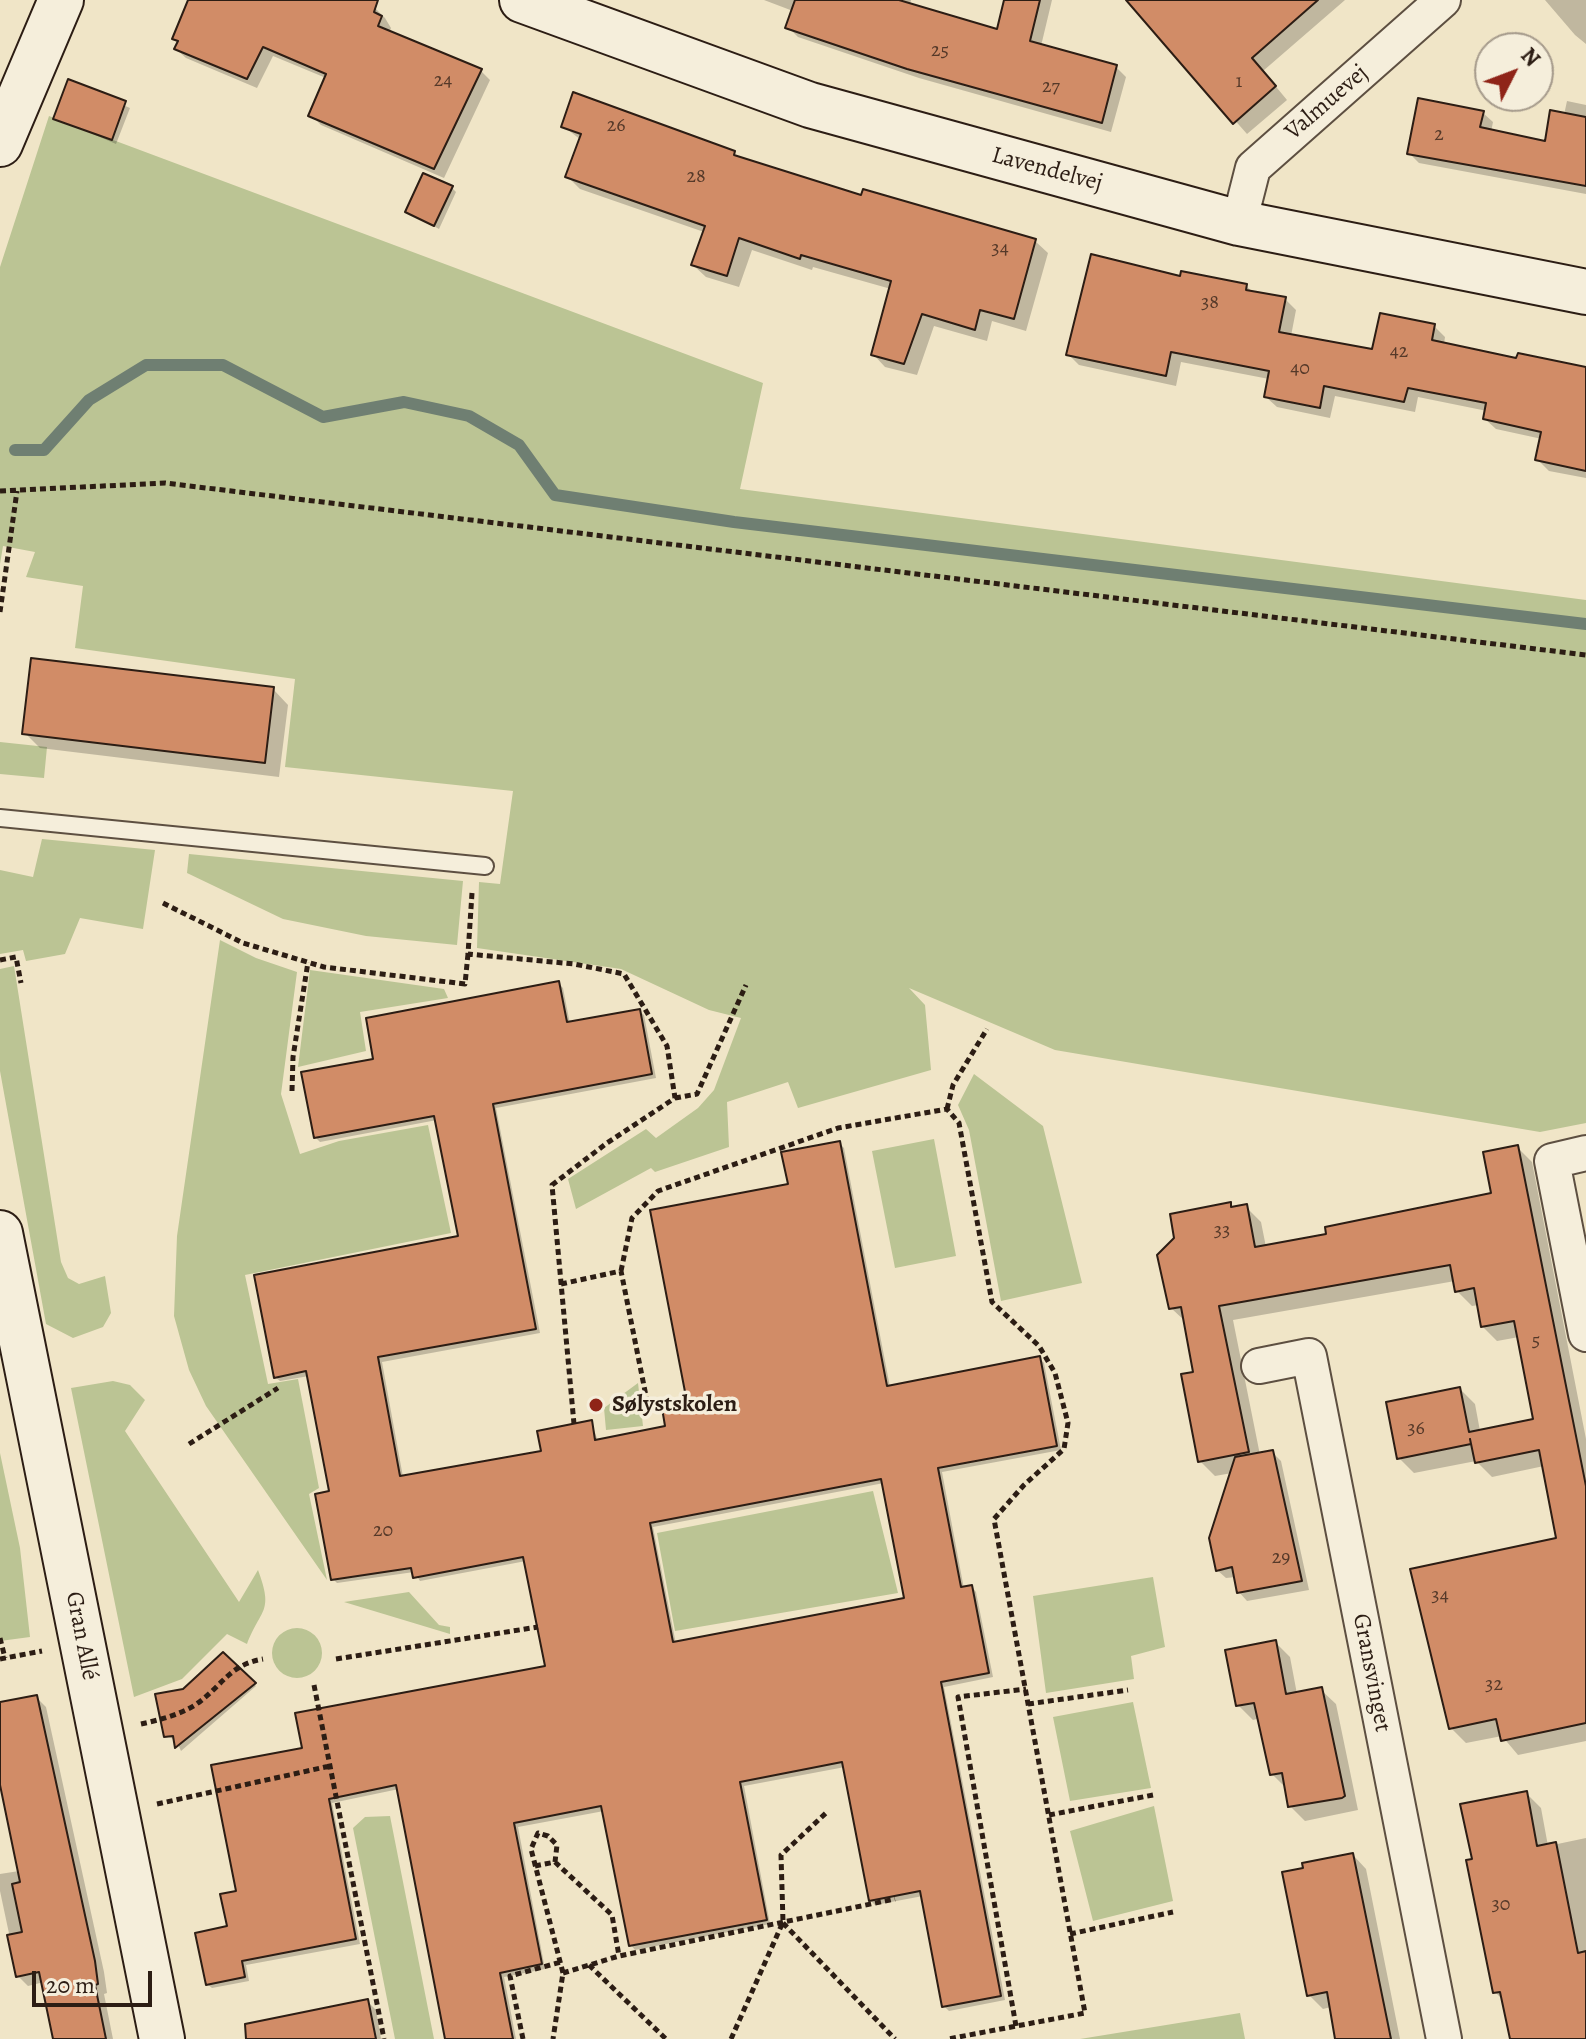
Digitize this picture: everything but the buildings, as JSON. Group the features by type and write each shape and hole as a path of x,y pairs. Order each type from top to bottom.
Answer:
{"street":[{"path":"0,144 61,0"},
{"name":"Valmuevej","path":"1239,223 1253,168 1443,0"},
{"name":"Lavendelvej","path":"528,1 810,105 1239,223 1586,292"},
{"path":"1586,1153 1552,1161 1586,1334"},
{"name":"Gran Allé","path":"0,1233 162,2039"},
{"name":"Gransvinget","path":"1259,1366 1309,1356 1444,2039"}],"lane":[{"path":"0,818 480,865"}],"path":[{"path":"0,491 165,483 1586,655"},
{"path":"0,612 17,491"},
{"path":"163,903 243,943 308,962 465,984 480,865"},
{"path":"468,954 574,964 624,974 667,1046 675,1098"},
{"path":"0,960 16,957 21,983"},
{"path":"292,1091 293,1057 308,962"},
{"path":"574,1424 552,1185 675,1098 697,1094 746,985"},
{"path":"947,1109 953,1085 987,1029"},
{"path":"648,1406 621,1271 632,1218 658,1191 838,1128 947,1109"},
{"path":"947,1109 959,1123 992,1302 1039,1346 1055,1373 1068,1423 1064,1449 1024,1485 994,1519 1085,2013 948,2039"},
{"path":"561,1284 621,1271"},
{"path":"189,1444 278,1388"},
{"path":"336,1659 538,1627"},
{"path":"0,1638 5,1658"},
{"path":"101,1734 184,1711 242,1662 263,1659"},
{"path":"314,1685 384,2039"},
{"path":"1016,2026 958,1697 1026,1689"},
{"path":"1028,1704 1128,1690"},
{"path":"117,1812 330,1766"},
{"path":"1049,1815 1153,1795"},
{"path":"731,2039 783,1922 781,1855 826,1813"},
{"path":"553,2039 563,1973 531,1849 538,1833 548,1836 557,1845 555,1862"},
{"path":"555,1862 612,1915 619,1956"},
{"path":"535,1866 555,1862"},
{"path":"563,1973 619,1956 895,1899"},
{"path":"1070,1934 1173,1912"},
{"path":"783,1922 895,2039"},
{"path":"523,2039 510,1976 561,1962"},
{"path":"589,1965 666,2039"}],"green space":[{"path":"49,116 763,383 740,489 1586,600 1586,1123 1540,1132 1055,1050 909,988 925,1005 931,1070 798,1108 788,1082 727,1102 729,1147 655,1172 651,1168 576,1209 568,1179 646,1129 656,1138 698,1108 714,1090 741,1018 709,1010 621,969 477,948 479,882 500,884 513,791 285,767 295,679 75,648 83,586 26,577 35,552 3,546 0,564 0,267"},
{"path":"0,742 47,747 44,778 0,774"},
{"path":"42,839 155,850 143,929 80,918 65,954 26,961 23,950 0,954 0,870 33,877"},
{"path":"189,854 463,881 457,945 366,936 283,919 187,873"},
{"path":"220,940 256,958 297,972 281,1094 300,1154 339,1141 428,1125 451,1233 245,1275 268,1384 298,1379 319,1488 309,1494 327,1580 206,1406 189,1370 174,1316 177,1236"},
{"path":"14,966 61,1262 68,1278 79,1284 105,1276 111,1313 103,1327 73,1338 46,1324 0,1071 0,969"},
{"path":"310,970 444,989 448,998 360,1012 366,1051 298,1067"},
{"path":"974,1074 1043,1126 1082,1283 1001,1301 969,1130 958,1105"},
{"path":"934,1139 956,1256 895,1268 872,1151"},
{"path":"113,1381 130,1385 145,1400 125,1431 239,1602 258,1570 265,1595 264,1610 247,1644 227,1634 182,1679 134,1697 71,1388"},
{"path":"638,1383 643,1426 606,1430 604,1408"},
{"path":"0,1453 20,1548 30,1637 0,1641"},
{"path":"873,1491 898,1593 675,1631 657,1533"},
{"path":"1153,1577 1165,1647 1131,1656 1134,1679 1046,1693 1033,1596"},
{"path":"409,1592 439,1625 450,1627 450,1634 344,1602"},
{"path":"297,1628 315,1635 322,1653 315,1671 297,1678 279,1671 272,1653 279,1635"},
{"path":"1133,1702 1151,1788 1070,1801 1053,1717"},
{"path":"1154,1806 1173,1901 1093,1921 1070,1831"},
{"path":"390,1816 434,2039 395,2039 353,1828 365,1817"},
{"path":"1240,2013 1245,2039 1080,2039"}],"waterway":[{"path":"15,450 44,450 89,400 146,365 223,365 323,417 404,402 469,416 519,445 555,495 734,522 1586,624"}],"place":[{"name":"Sølystskolen","path":"596,1405"}]}
